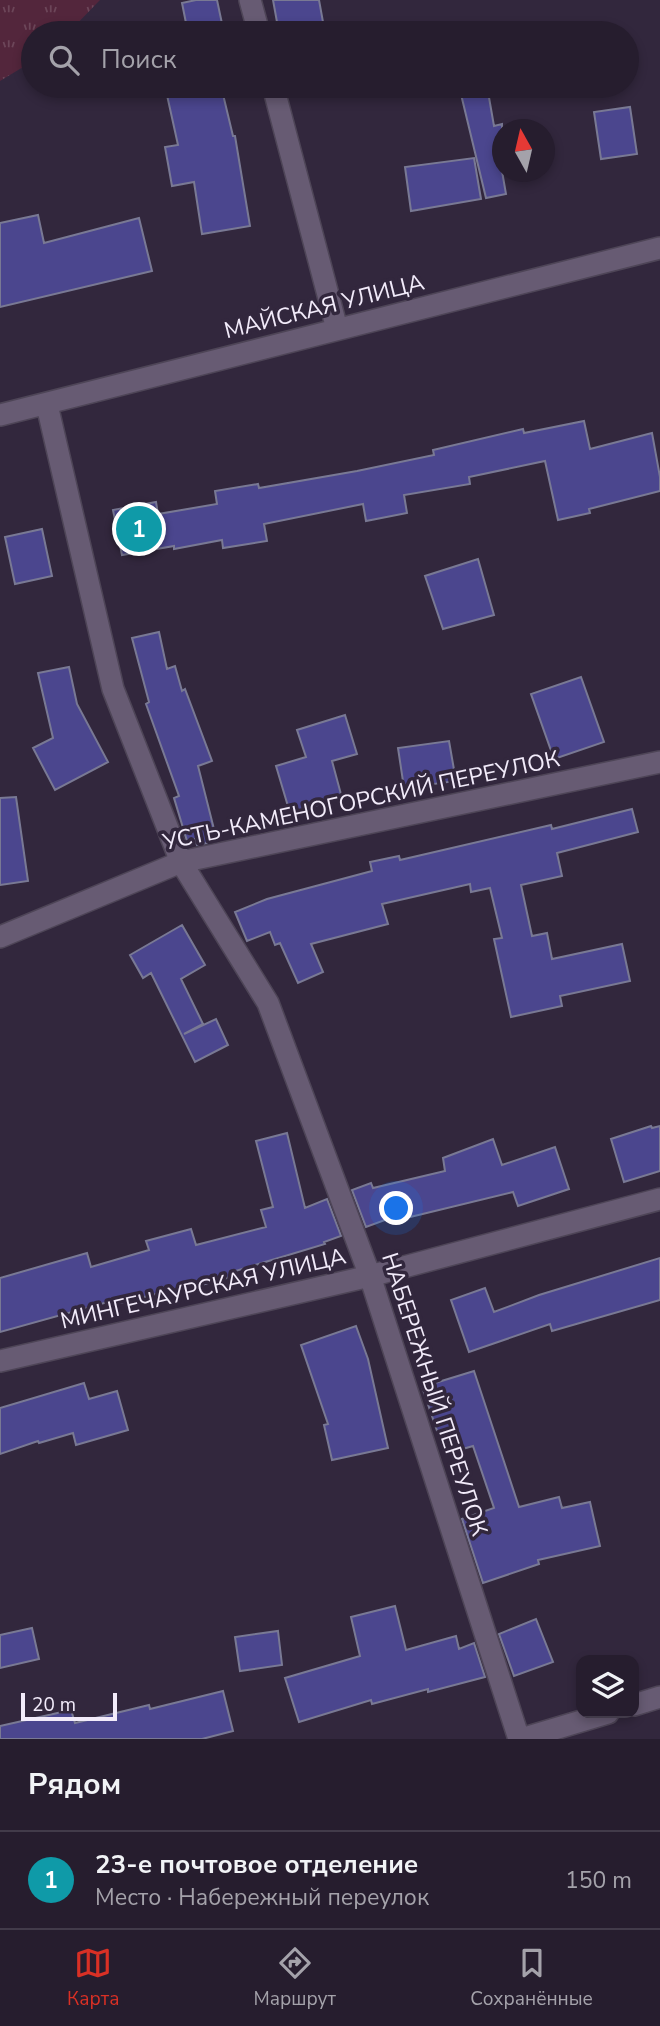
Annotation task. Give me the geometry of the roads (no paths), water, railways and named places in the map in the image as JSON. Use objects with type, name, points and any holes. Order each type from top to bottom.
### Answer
[{"type":"street","points":[[250,0],[256,21]]},
{"type":"street","points":[[276,98],[337,330]]},
{"type":"street","name":"МАЙСКАЯ УЛИЦА","points":[[0,415],[660,248]]},
{"type":"street","name":"НАБЕРЕЖНЫЙ ПЕРЕУЛОК","points":[[47,405],[113,689],[181,862],[268,1003],[370,1276],[520,1739]]},
{"type":"street","name":"УСТЬ-КАМЕНОГОРСКИЙ ПЕРЕУЛОК","points":[[0,937],[181,862],[660,762]]},
{"type":"street","name":"МИНГЕЧАУРСКАЯ УЛИЦА","points":[[0,1361],[370,1276],[660,1199]]},
{"type":"street","points":[[639,1703],[660,1697]]},
{"type":"street","points":[[520,1739],[591,1718]]},
{"type":"place","name":"23-е почтовое отделение","points":[[139,529]]}]
